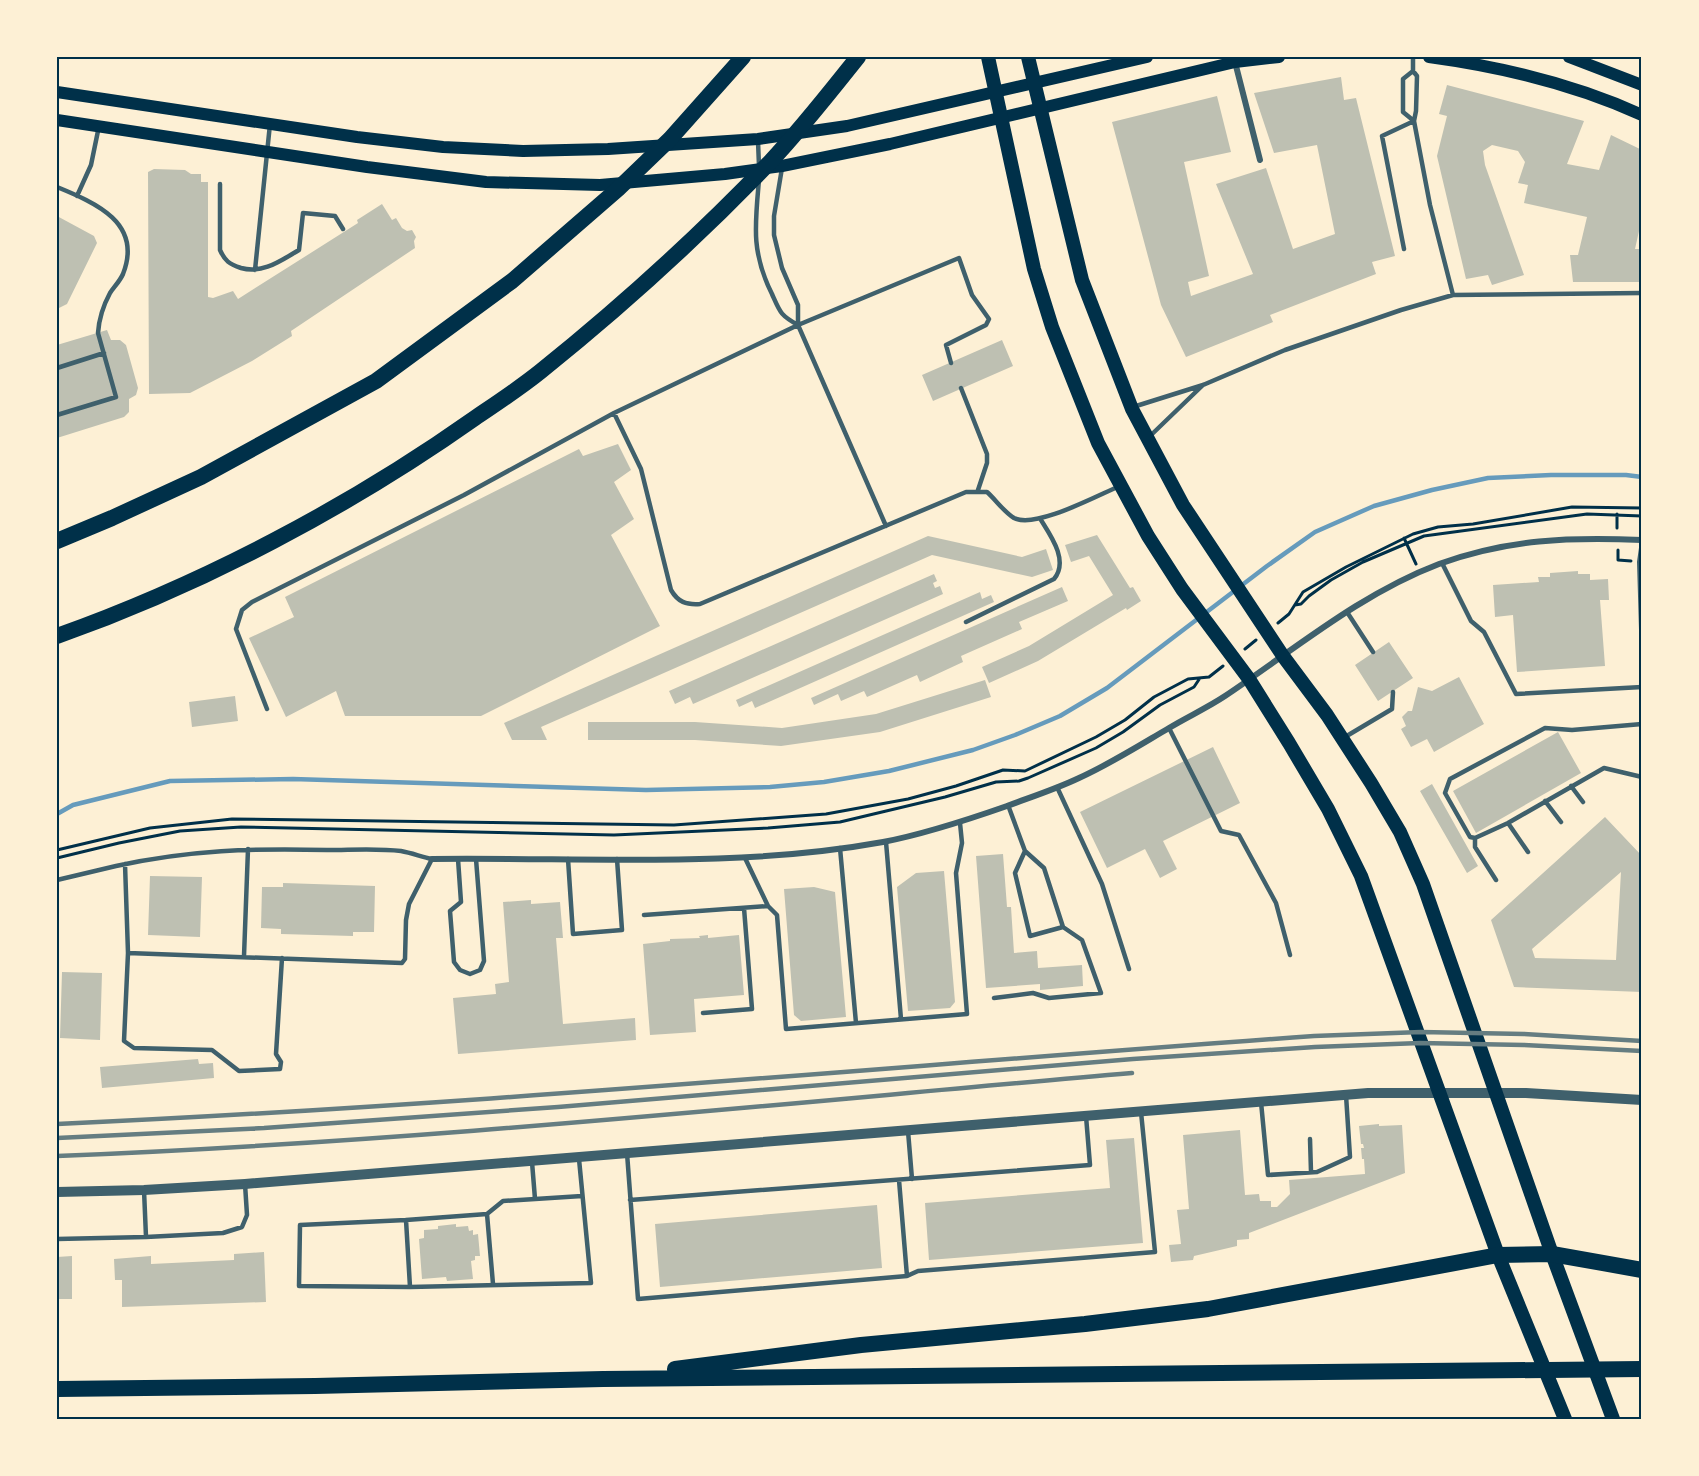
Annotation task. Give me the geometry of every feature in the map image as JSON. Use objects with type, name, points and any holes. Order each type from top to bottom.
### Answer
[{"type":"highway","points":[[57,541],[201,477],[376,381],[512,281],[627,181],[670,140],[743,57]]},
{"type":"highway","points":[[57,636],[90,625],[205,574],[316,519],[432,448],[539,373],[652,277],[772,160],[858,57]]},
{"type":"highway","points":[[603,1378],[861,1345],[1085,1324],[1208,1309],[1498,1255],[1552,1254],[1642,1270]]},
{"type":"highway","points":[[57,1389],[315,1386],[603,1378],[1642,1369]]},
{"type":"main road","points":[[988,57],[1034,269],[1046,308],[1086,413],[1120,486],[1148,536],[1182,589],[1249,679],[1328,809],[1360,876],[1498,1255],[1565,1419]]},
{"type":"main road","points":[[1028,57],[1082,280],[1131,407],[1183,505],[1283,656],[1342,738],[1400,832],[1423,884],[1512,1142],[1613,1419]]},
{"type":"main road","points":[[57,92],[434,146],[523,151],[608,149],[758,140],[846,126],[1147,57]]},
{"type":"main road","points":[[57,120],[267,153],[476,181],[525,185],[600,185],[681,179],[782,166],[890,144],[1235,63],[1279,57]]},
{"type":"main road","points":[[1429,57],[1530,75],[1617,103],[1642,115]]},
{"type":"main road","points":[[1569,57],[1642,85]]},
{"type":"street","points":[[1235,63],[1260,160]]},
{"type":"street","points":[[432,860],[746,858],[886,842],[960,822],[1081,777],[1141,746],[1221,698],[1372,596],[1442,563],[1535,540],[1580,538],[1642,540]]},
{"type":"street","points":[[1642,548],[1640,562],[1642,630]]},
{"type":"street","points":[[57,1192],[245,1184],[1346,1095],[1414,1092],[1526,1093],[1642,1100]]},
{"type":"lane","points":[[1413,57],[1413,71],[1417,76],[1416,111],[1413,121],[1430,205],[1453,295]]},
{"type":"lane","points":[[1413,71],[1403,80],[1403,112],[1413,121]]},
{"type":"lane","points":[[1404,249],[1382,136],[1413,121]]},
{"type":"lane","points":[[255,270],[270,124]]},
{"type":"lane","points":[[77,196],[92,165],[99,126]]},
{"type":"lane","points":[[783,136],[782,166],[774,216],[774,235],[782,268],[798,305],[798,325],[886,526]]},
{"type":"lane","points":[[758,140],[759,170],[755,245],[758,261],[783,316],[798,325]]},
{"type":"lane","points":[[219,184],[220,250],[224,260],[231,265],[255,270],[266,268],[299,250],[303,213],[334,216],[343,229]]},
{"type":"lane","points":[[57,187],[77,196],[118,222],[126,234],[128,248],[123,273],[105,304],[98,324],[98,333],[116,397],[57,415]]},
{"type":"lane","points":[[267,709],[236,629],[242,610],[252,602],[464,495],[614,413],[798,325],[959,258],[972,295],[987,315],[988,322],[946,345],[951,363]]},
{"type":"lane","points":[[1131,407],[1203,385],[1285,350],[1401,310],[1453,295],[1642,293]]},
{"type":"lane","points":[[57,368],[104,353]]},
{"type":"lane","points":[[1147,439],[1203,385]]},
{"type":"lane","points":[[961,388],[987,454],[987,463],[978,490]]},
{"type":"lane","points":[[614,413],[640,469],[671,590],[675,598],[682,602],[700,604],[966,492],[978,490],[987,492],[1015,518],[1026,521],[1041,520],[1120,486]]},
{"type":"lane","points":[[966,622],[1054,579],[1061,563],[1041,520]]},
{"type":"lane","points":[[1442,563],[1471,621],[1484,632],[1516,694],[1642,687]]},
{"type":"lane","points":[[1347,612],[1373,652]]},
{"type":"lane","points":[[1342,738],[1392,710],[1393,692]]},
{"type":"lane","points":[[1642,724],[1572,730],[1545,728],[1450,779],[1445,793],[1470,837],[1475,837],[1508,822],[1604,768],[1642,777]]},
{"type":"lane","points":[[1169,728],[1221,831],[1239,835],[1276,903],[1290,955]]},
{"type":"lane","points":[[1571,786],[1583,802]]},
{"type":"lane","points":[[1057,787],[1102,885],[1129,969]]},
{"type":"lane","points":[[1545,801],[1561,822]]},
{"type":"lane","points":[[994,998],[1033,993],[1049,998],[1101,993],[1082,939],[1063,927],[1044,868],[1025,851],[1008,805]]},
{"type":"lane","points":[[746,858],[768,906],[777,915],[786,1029],[967,1014],[956,873],[962,843],[960,822]]},
{"type":"lane","points":[[1508,822],[1528,852]]},
{"type":"lane","points":[[1475,837],[1475,847],[1496,880]]},
{"type":"lane","points":[[886,842],[901,1019]]},
{"type":"lane","points":[[840,848],[856,1023]]},
{"type":"lane","points":[[244,956],[248,849]]},
{"type":"lane","points":[[57,880],[174,854],[248,849],[401,851],[432,860],[409,904],[406,920],[405,959],[402,963],[128,953]]},
{"type":"lane","points":[[1025,851],[1015,873],[1030,936],[1063,927]]},
{"type":"lane","points":[[458,859],[461,902],[450,911],[454,962],[459,970],[470,974],[480,970],[484,961],[476,859]]},
{"type":"lane","points":[[568,860],[573,934],[622,930],[617,860]]},
{"type":"lane","points":[[125,864],[128,953],[124,1041],[134,1048],[213,1050],[239,1071],[280,1069],[281,1062],[276,1054],[282,958]]},
{"type":"lane","points":[[644,915],[768,906]]},
{"type":"lane","points":[[703,1013],[752,1009],[744,908]]},
{"type":"lane","points":[[1261,1101],[1268,1175],[1317,1172],[1350,1157],[1346,1095]]},
{"type":"lane","points":[[627,1153],[638,1299],[907,1276],[918,1271],[1155,1252],[1141,1112]]},
{"type":"lane","points":[[630,1200],[1090,1165],[1086,1116]]},
{"type":"lane","points":[[908,1131],[912,1179]]},
{"type":"lane","points":[[1310,1139],[1311,1172]]},
{"type":"lane","points":[[579,1156],[591,1283],[513,1286],[493,1284],[410,1287],[299,1286],[300,1225],[487,1214],[503,1201],[582,1196]]},
{"type":"lane","points":[[532,1160],[535,1198]]},
{"type":"lane","points":[[899,1180],[907,1276]]},
{"type":"lane","points":[[57,1239],[223,1233],[242,1227],[247,1215],[245,1184]]},
{"type":"lane","points":[[144,1190],[146,1237]]},
{"type":"lane","points":[[487,1214],[493,1284]]},
{"type":"lane","points":[[406,1220],[410,1287]]},
{"type":"path","points":[[57,850],[150,828],[232,819],[674,825],[826,814],[908,799],[1003,770],[1025,771],[1096,737],[1125,720],[1154,697],[1188,679],[1209,677],[1289,614],[1303,592],[1362,558],[1404,538],[1438,527],[1473,524],[1572,507],[1642,508]]},
{"type":"path","points":[[1294,605],[1301,604],[1331,580],[1363,562],[1433,535],[1479,530],[1550,517],[1587,514],[1642,516]]},
{"type":"path","points":[[1404,538],[1420,572]]},
{"type":"path","points":[[57,858],[180,831],[241,827],[614,835],[707,832],[840,822],[945,797],[996,782],[1019,781],[1028,778],[1096,748],[1160,705],[1194,687],[1200,678]]},
{"type":"building","points":[[1341,77],[1344,100],[1356,98],[1395,256],[1372,262],[1376,274],[1270,315],[1273,322],[1186,357],[1161,305],[1112,122],[1217,96],[1231,152],[1184,162],[1209,276],[1188,282],[1191,296],[1253,274],[1216,184],[1266,168],[1293,249],[1335,234],[1317,145],[1274,153],[1254,93]]},
{"type":"building","points":[[1447,85],[1584,121],[1567,164],[1599,170],[1611,135],[1642,150],[1642,231],[1639,231],[1635,249],[1642,249],[1642,282],[1573,282],[1570,255],[1578,255],[1587,217],[1524,203],[1528,185],[1518,183],[1525,162],[1518,151],[1492,145],[1483,151],[1485,165],[1524,275],[1492,285],[1488,275],[1466,279],[1437,156],[1447,116],[1439,114]]},
{"type":"building","points":[[154,169],[185,170],[191,174],[201,174],[201,182],[208,182],[208,297],[213,298],[233,291],[238,299],[358,223],[357,220],[382,204],[392,220],[396,218],[402,228],[407,231],[412,230],[416,237],[415,248],[291,331],[292,336],[252,361],[190,393],[149,394],[148,172]]},
{"type":"building","points":[[57,216],[94,236],[97,243],[67,304],[59,308],[57,308]]},
{"type":"building","points":[[107,330],[111,340],[120,340],[126,345],[138,388],[136,395],[129,399],[129,412],[124,417],[57,438],[57,345]]},
{"type":"building","points":[[1002,340],[1013,366],[933,401],[922,375]]},
{"type":"building","points":[[618,444],[631,470],[614,482],[634,519],[611,535],[660,626],[481,716],[345,716],[336,691],[286,717],[249,638],[294,617],[285,597],[579,449],[583,456]]},
{"type":"building","points":[[1097,535],[1130,588],[1133,587],[1141,601],[1038,661],[989,683],[982,667],[1029,646],[1113,595],[1089,556],[1071,562],[1065,545]]},
{"type":"building","points":[[928,536],[1022,557],[1046,549],[1053,570],[1032,577],[932,555],[541,727],[547,740],[512,740],[504,723]]},
{"type":"building","points":[[1578,571],[1578,574],[1590,574],[1590,580],[1608,579],[1609,600],[1600,600],[1605,666],[1517,672],[1513,615],[1495,617],[1493,585],[1539,582],[1538,577],[1550,577],[1550,573]]},
{"type":"building","points":[[934,574],[937,581],[933,583],[935,588],[940,586],[943,594],[693,704],[690,697],[675,704],[669,691]]},
{"type":"building","points":[[1062,587],[1068,601],[1019,622],[1022,629],[961,656],[963,662],[920,682],[917,675],[867,697],[864,691],[841,701],[838,694],[814,705],[811,698]]},
{"type":"building","points":[[980,592],[982,599],[991,595],[994,602],[755,708],[752,701],[739,707],[736,700]]},
{"type":"building","points":[[1389,642],[1413,678],[1378,701],[1355,665]]},
{"type":"building","points":[[1459,677],[1484,724],[1434,752],[1427,739],[1411,747],[1401,729],[1406,726],[1402,717],[1408,711],[1412,711],[1418,687],[1432,691]]},
{"type":"building","points":[[985,680],[991,697],[880,732],[781,746],[695,740],[588,740],[588,722],[695,722],[782,728],[876,714]]},
{"type":"building","points":[[235,696],[238,721],[192,727],[189,702]]},
{"type":"building","points":[[1558,732],[1581,773],[1476,833],[1453,791]]},
{"type":"building","points":[[1213,747],[1240,803],[1163,841],[1177,869],[1160,878],[1145,849],[1107,868],[1080,812]]},
{"type":"building","points":[[1432,784],[1478,866],[1467,873],[1420,791]]},
{"type":"building","points":[[1605,817],[1642,856],[1642,992],[1514,987],[1491,920]],"holes":[[[1621,872],[1616,960],[1535,958],[1532,949]]]},
{"type":"building","points":[[1003,854],[1007,907],[1011,907],[1014,953],[1037,951],[1038,968],[1082,965],[1083,986],[1040,990],[1040,984],[986,988],[976,856]]},
{"type":"building","points":[[944,871],[955,1002],[950,1008],[908,1011],[897,887],[916,873]]},
{"type":"building","points":[[150,876],[202,877],[200,937],[148,935]]},
{"type":"building","points":[[283,883],[375,886],[374,932],[353,932],[353,936],[281,934],[281,929],[261,928],[262,887],[283,887]]},
{"type":"building","points":[[814,887],[835,892],[846,1017],[801,1021],[794,1015],[784,889]]},
{"type":"building","points":[[531,900],[531,904],[560,902],[563,938],[556,938],[563,1024],[635,1018],[636,1040],[458,1054],[453,998],[496,994],[495,984],[509,982],[503,902]]},
{"type":"building","points":[[708,935],[708,938],[739,935],[744,995],[694,999],[696,1032],[650,1035],[643,944],[670,941],[670,939],[700,938],[699,936]]},
{"type":"building","points":[[62,972],[102,973],[100,1040],[60,1038]]},
{"type":"building","points":[[198,1059],[199,1064],[213,1063],[214,1078],[102,1088],[100,1067]]},
{"type":"building","points":[[1379,1124],[1379,1126],[1402,1125],[1405,1173],[1249,1233],[1249,1239],[1237,1240],[1237,1246],[1194,1256],[1193,1260],[1171,1262],[1169,1245],[1181,1244],[1177,1210],[1189,1209],[1183,1135],[1240,1130],[1245,1195],[1259,1194],[1260,1201],[1271,1201],[1271,1207],[1277,1207],[1290,1194],[1289,1180],[1365,1174],[1361,1148],[1364,1148],[1361,1144],[1359,1126]]},
{"type":"building","points":[[1134,1138],[1143,1243],[929,1260],[925,1203],[1110,1188],[1106,1140]]},
{"type":"building","points":[[877,1205],[882,1268],[660,1287],[655,1224]]},
{"type":"building","points":[[456,1224],[456,1227],[468,1226],[469,1231],[473,1230],[473,1235],[478,1234],[480,1256],[475,1256],[475,1260],[471,1261],[473,1279],[447,1281],[446,1277],[422,1279],[419,1239],[424,1238],[424,1230]]},
{"type":"building","points":[[264,1252],[266,1302],[122,1307],[122,1280],[115,1280],[114,1259],[151,1256],[151,1264],[234,1260],[234,1254]]},
{"type":"building","points":[[72,1256],[72,1299],[57,1299],[57,1257]]},
{"type":"waterway","points":[[57,814],[73,805],[170,781],[293,779],[646,790],[770,787],[824,782],[889,771],[973,750],[1060,716],[1107,688],[1315,532],[1374,506],[1488,478],[1551,475],[1642,477]]},
{"type":"railway","points":[[57,1124],[529,1096],[1314,1036],[1421,1032],[1524,1034],[1642,1041]]},
{"type":"railway","points":[[57,1138],[264,1128],[558,1107],[1133,1059],[1315,1047],[1420,1043],[1642,1051]]},
{"type":"railway","points":[[57,1156],[192,1150],[461,1132],[1132,1073]]}]
